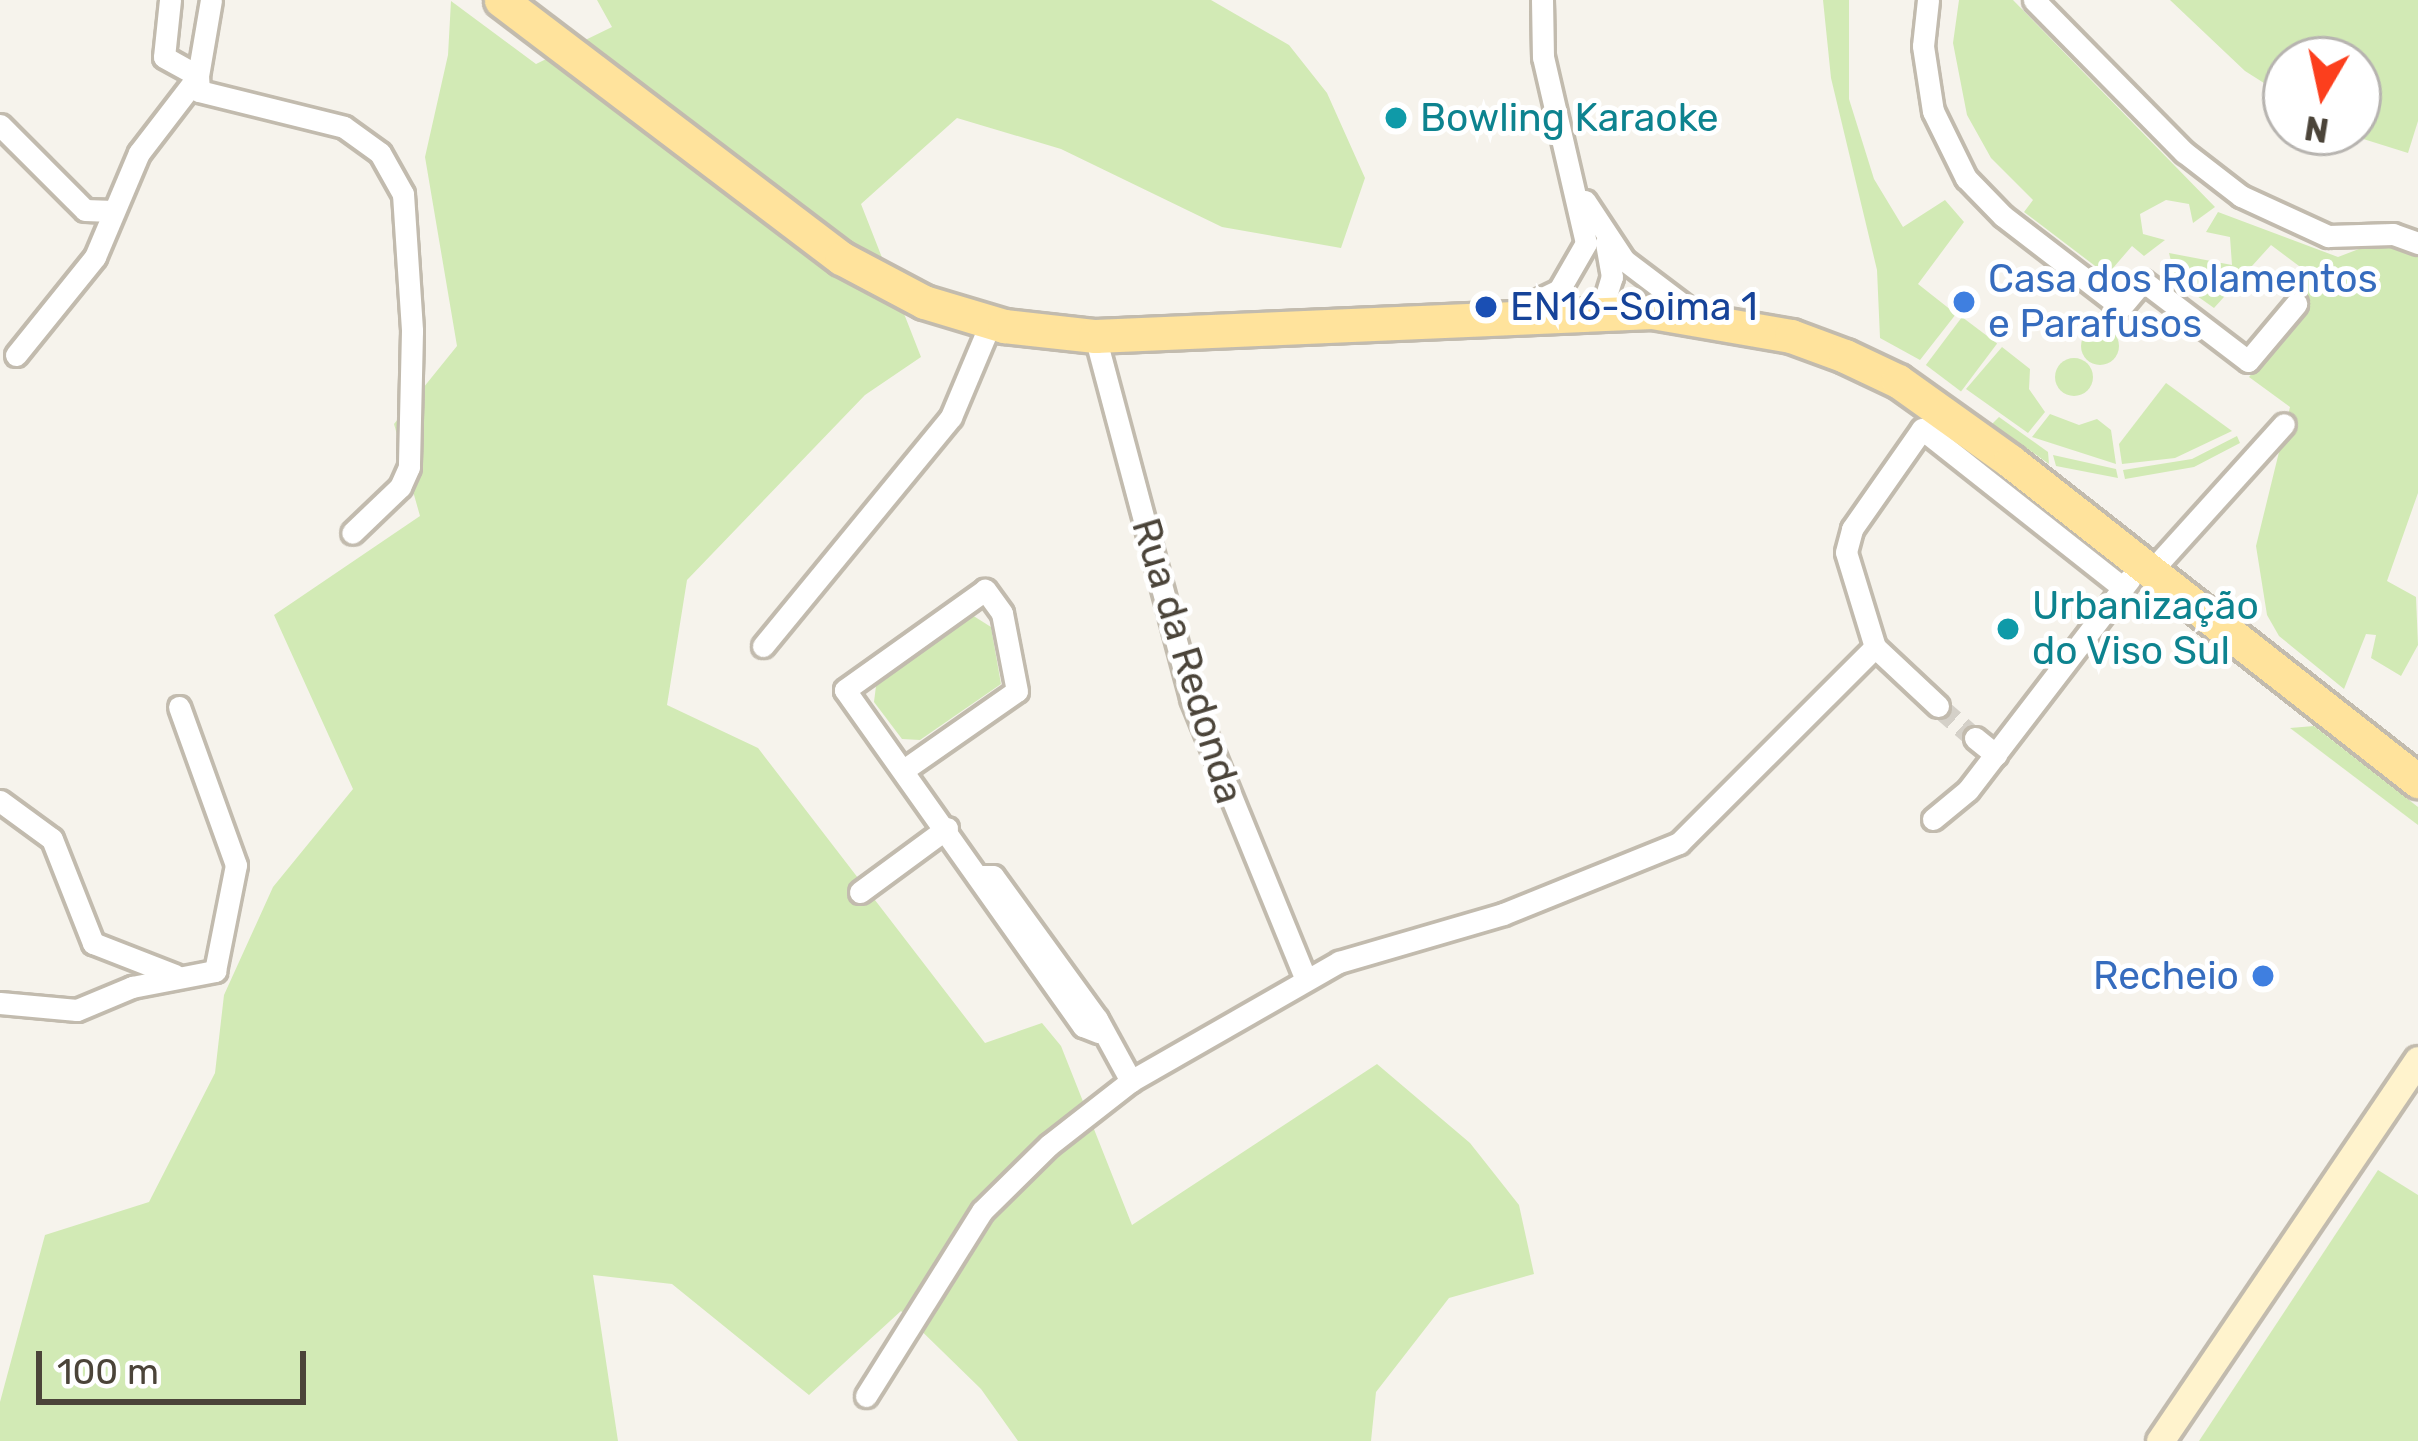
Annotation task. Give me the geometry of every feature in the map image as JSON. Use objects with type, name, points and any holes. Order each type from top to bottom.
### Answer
[{"type":"main road","points":[[501,0],[841,258],[925,302],[991,322],[1095,336],[1601,312],[1703,316],[1791,336],[1898,381],[2149,565],[2418,781]]},
{"type":"street","points":[[170,0],[164,57],[198,76]]},
{"type":"street","points":[[211,0],[198,76],[200,91],[212,98],[328,121],[364,138],[403,194],[412,331],[409,467],[400,487],[352,533]]},
{"type":"street","points":[[1542,0],[1543,57],[1570,174],[1595,241],[1601,312]]},
{"type":"street","points":[[1928,0],[1926,82],[1942,137],[1966,178],[2003,215],[2121,307],[2143,281],[2248,361],[2296,304]]},
{"type":"street","points":[[2034,0],[2184,152],[2241,196],[2328,236],[2379,233],[2418,243]]},
{"type":"street","points":[[16,355],[94,257],[139,153],[198,76]]},
{"type":"street","points":[[0,125],[85,210],[113,211]]},
{"type":"street","points":[[1595,241],[1646,283],[1703,316]]},
{"type":"street","points":[[1501,318],[1559,290],[1595,241]]},
{"type":"street","points":[[763,646],[951,417],[991,322]]},
{"type":"street","name":"Rua da Redonda","points":[[1095,336],[1191,698],[1305,977]]},
{"type":"street","points":[[1933,819],[1996,755],[2123,588],[2284,424]]},
{"type":"street","points":[[1938,706],[1875,647],[1846,551],[1852,529],[1922,429],[2123,588]]},
{"type":"street","points":[[905,769],[1017,692],[1002,614],[985,590],[845,690],[982,876],[1083,1027],[1099,1032],[1131,1082]]},
{"type":"street","points":[[866,1396],[982,1211],[1049,1145],[1131,1082],[1305,977],[1665,851],[1692,832],[1780,735],[1875,647]]},
{"type":"street","points":[[0,1003],[77,1010],[176,975],[214,971],[236,865],[179,707]]},
{"type":"street","points":[[1975,738],[1996,755]]},
{"type":"street","points":[[0,801],[52,838],[93,943],[176,975]]},
{"type":"street","points":[[860,892],[947,828]]},
{"type":"street","points":[[2160,1441],[2418,1060]]},
{"type":"green space","points":[[597,0],[1211,0],[1289,45],[1327,93],[1365,178],[1341,248],[1222,227],[1061,149],[957,118],[861,204],[921,357],[865,395],[687,580],[667,705],[758,748],[985,1043],[1042,1023],[1061,1046],[1132,1225],[1377,1064],[1470,1143],[1519,1205],[1534,1274],[1449,1298],[1376,1392],[1371,1441],[1018,1441],[981,1389],[901,1311],[809,1395],[672,1284],[593,1275],[618,1441],[0,1441],[0,1402],[45,1235],[149,1202],[215,1073],[224,995],[273,887],[353,789],[274,615],[420,516],[394,424],[457,346],[425,157],[448,55],[451,1],[536,64],[612,27]]},
{"type":"green space","points":[[1823,0],[1849,0],[1849,99],[1874,179],[1903,227],[1945,200],[1964,222],[1918,284],[1956,314],[1920,360],[1880,338],[1877,270],[1831,78]]},
{"type":"green space","points":[[1959,0],[2013,0],[2215,207],[2193,223],[2189,204],[2166,200],[2140,214],[2143,234],[2165,240],[2144,256],[2132,246],[2107,275],[2024,212],[2033,200],[1991,158],[1967,115],[1953,43]]},
{"type":"green space","points":[[2170,0],[2418,0],[2418,121],[2408,153],[2382,145],[2382,36],[2262,36],[2262,82]]},
{"type":"green space","points":[[2218,212],[2338,257],[2372,244],[2418,251],[2418,493],[2387,581],[2416,597],[2418,645],[2401,676],[2371,658],[2376,635],[2366,634],[2344,689],[2279,636],[2267,615],[2256,546],[2290,407],[2249,377],[2309,303],[2294,289],[2307,272],[2271,245],[2214,308],[2176,281],[2169,253],[2232,265],[2230,237],[2206,232]]},
{"type":"green space","points":[[1962,317],[1997,343],[1961,391],[1926,365]]},
{"type":"green space","points":[[2100,327],[2113,333],[2119,346],[2113,359],[2100,365],[2087,359],[2081,346],[2087,333]]},
{"type":"green space","points":[[2002,347],[2030,369],[2029,389],[2045,412],[2028,433],[1966,389]]},
{"type":"green space","points":[[2074,358],[2087,364],[2093,377],[2087,390],[2074,396],[2061,390],[2055,377],[2061,364]]},
{"type":"green space","points":[[2166,383],[2232,431],[2175,458],[2122,464],[2119,444]]},
{"type":"green space","points":[[2050,414],[2079,425],[2097,419],[2111,430],[2116,464],[2032,437]]},
{"type":"green space","points":[[1999,417],[2048,452],[2049,464],[1992,424]]},
{"type":"green space","points":[[2237,436],[2240,443],[2194,467],[2125,479],[2123,470],[2192,459]]},
{"type":"green space","points":[[2053,455],[2116,469],[2118,478],[2056,466]]},
{"type":"green space","points":[[972,615],[991,627],[1001,684],[920,740],[902,739],[874,702],[876,686]]},
{"type":"green space","points":[[2314,726],[2418,807],[2418,825],[2290,728]]},
{"type":"green space","points":[[2378,1170],[2418,1195],[2418,1441],[2199,1441]]},
{"type":"tunnel","points":[[1938,706],[1975,738]]},
{"type":"place","name":"Bowling Karaoke","points":[[1396,118]]},
{"type":"place","name":"Casa dos Rolamentos e Parafusos","points":[[1964,302]]},
{"type":"place","name":"EN16-Soima 1","points":[[1486,307]]},
{"type":"place","name":"Urbanização do Viso Sul","points":[[2008,629]]},
{"type":"place","name":"Recheio","points":[[2263,976]]}]
